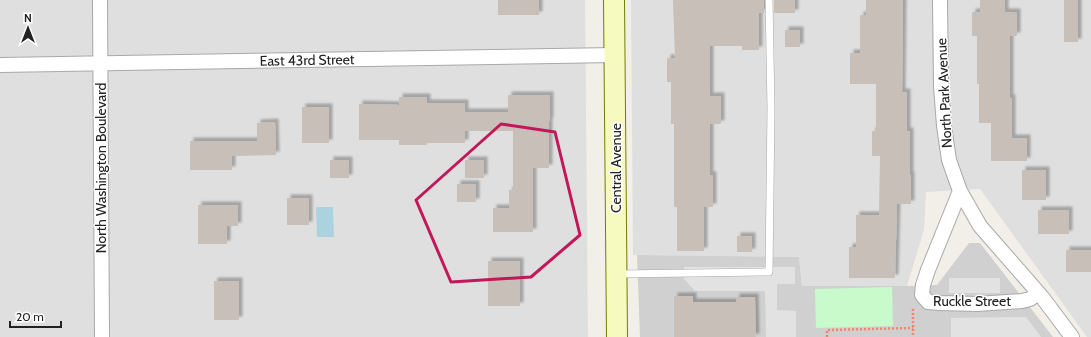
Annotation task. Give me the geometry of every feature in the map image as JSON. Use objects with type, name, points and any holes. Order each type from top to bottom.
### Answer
[{"type":"main road","name":"Central Avenue","points":[[614,0],[617,337]]},
{"type":"street","name":"North Washington Boulevard","points":[[100,0],[102,337]]},
{"type":"street","name":"North Park Avenue","points":[[940,0],[941,86],[944,126],[949,160],[960,191],[980,226],[1038,293],[1072,337]]},
{"type":"street","name":"East 43rd Street","points":[[0,65],[615,55]]},
{"type":"street","name":"Ruckle Street","points":[[960,191],[928,270],[923,285],[922,295],[928,302],[977,304],[1022,301],[1030,299],[1038,293]]},
{"type":"lane","points":[[616,274],[769,272],[769,0]]},
{"type":"path","points":[[913,308],[913,337]]},
{"type":"path","points":[[827,337],[826,330],[913,328]]},
{"type":"highlighted area","points":[[501,124],[555,132],[580,235],[531,277],[451,282],[416,200]]},
{"type":"shaded area","points":[[0,0],[585,0],[588,337],[0,337]]},
{"type":"shaded area","points":[[631,0],[1091,0],[1091,337],[1087,337],[980,189],[926,192],[924,230],[907,286],[802,286],[799,257],[633,255]]},
{"type":"shaded area","points":[[969,243],[980,243],[1053,337],[640,337],[637,255],[799,257],[802,286],[937,285]]},
{"type":"shaded area","points":[[684,267],[795,267],[795,284],[777,284],[777,310],[796,311],[796,337],[766,337],[765,291],[695,291],[684,279]]},
{"type":"shaded area","points":[[949,278],[1000,278],[1000,293],[949,293]]},
{"type":"shaded area","points":[[1026,317],[1041,337],[951,337],[951,318]]},
{"type":"green space","points":[[892,287],[893,326],[816,328],[815,289]]},
{"type":"water","points":[[316,207],[333,207],[334,237],[317,237]]},
{"type":"building","points":[[498,0],[539,0],[539,15],[498,15]]},
{"type":"building","points":[[673,0],[764,0],[764,13],[759,13],[759,50],[742,50],[742,46],[710,46],[710,96],[721,96],[721,124],[710,124],[710,175],[713,175],[713,207],[704,207],[704,251],[677,251],[677,207],[674,207],[674,124],[671,124],[671,82],[667,82],[667,58],[675,58]]},
{"type":"building","points":[[774,0],[795,0],[795,13],[774,13]]},
{"type":"building","points":[[866,0],[903,0],[902,92],[907,92],[907,131],[910,131],[911,204],[897,204],[895,278],[849,278],[849,247],[856,247],[856,215],[879,215],[880,156],[872,156],[872,131],[876,131],[876,84],[850,84],[850,53],[860,53],[860,15],[866,15]]},
{"type":"building","points":[[980,0],[1005,0],[1005,12],[1017,12],[1017,36],[1010,36],[1010,98],[1012,98],[1012,138],[1027,138],[1027,161],[991,161],[991,123],[979,123],[977,36],[972,36],[972,12],[980,12]]},
{"type":"building","points":[[1064,0],[1078,0],[1078,42],[1064,42]]},
{"type":"building","points":[[785,30],[800,30],[800,47],[785,47]]},
{"type":"building","points":[[508,95],[550,95],[549,168],[533,168],[533,232],[493,232],[493,208],[509,208],[509,190],[513,190],[513,131],[465,131],[465,143],[399,145],[399,140],[359,140],[359,104],[399,105],[399,97],[427,97],[427,103],[465,103],[465,112],[508,112]]},
{"type":"building","points":[[302,107],[329,107],[329,143],[302,143]]},
{"type":"building","points":[[275,122],[276,155],[232,156],[232,170],[190,170],[190,141],[257,141],[257,123]]},
{"type":"building","points":[[330,160],[349,160],[349,178],[330,178]]},
{"type":"building","points":[[465,160],[484,160],[484,178],[465,178]]},
{"type":"building","points":[[1022,170],[1046,170],[1046,200],[1022,200]]},
{"type":"building","points":[[457,184],[476,184],[476,202],[457,202]]},
{"type":"building","points":[[287,198],[309,198],[309,225],[287,225]]},
{"type":"building","points":[[198,205],[238,205],[238,226],[227,226],[227,244],[198,244]]},
{"type":"building","points":[[1038,210],[1069,210],[1069,234],[1038,234]]},
{"type":"building","points":[[737,236],[752,236],[752,252],[737,252]]},
{"type":"building","points":[[1066,250],[1091,250],[1091,272],[1066,272]]},
{"type":"building","points":[[488,261],[520,261],[520,306],[488,306]]},
{"type":"building","points":[[214,281],[239,281],[239,320],[214,320]]},
{"type":"building","points":[[674,296],[693,296],[693,302],[736,302],[736,297],[755,297],[756,337],[674,337]]}]
